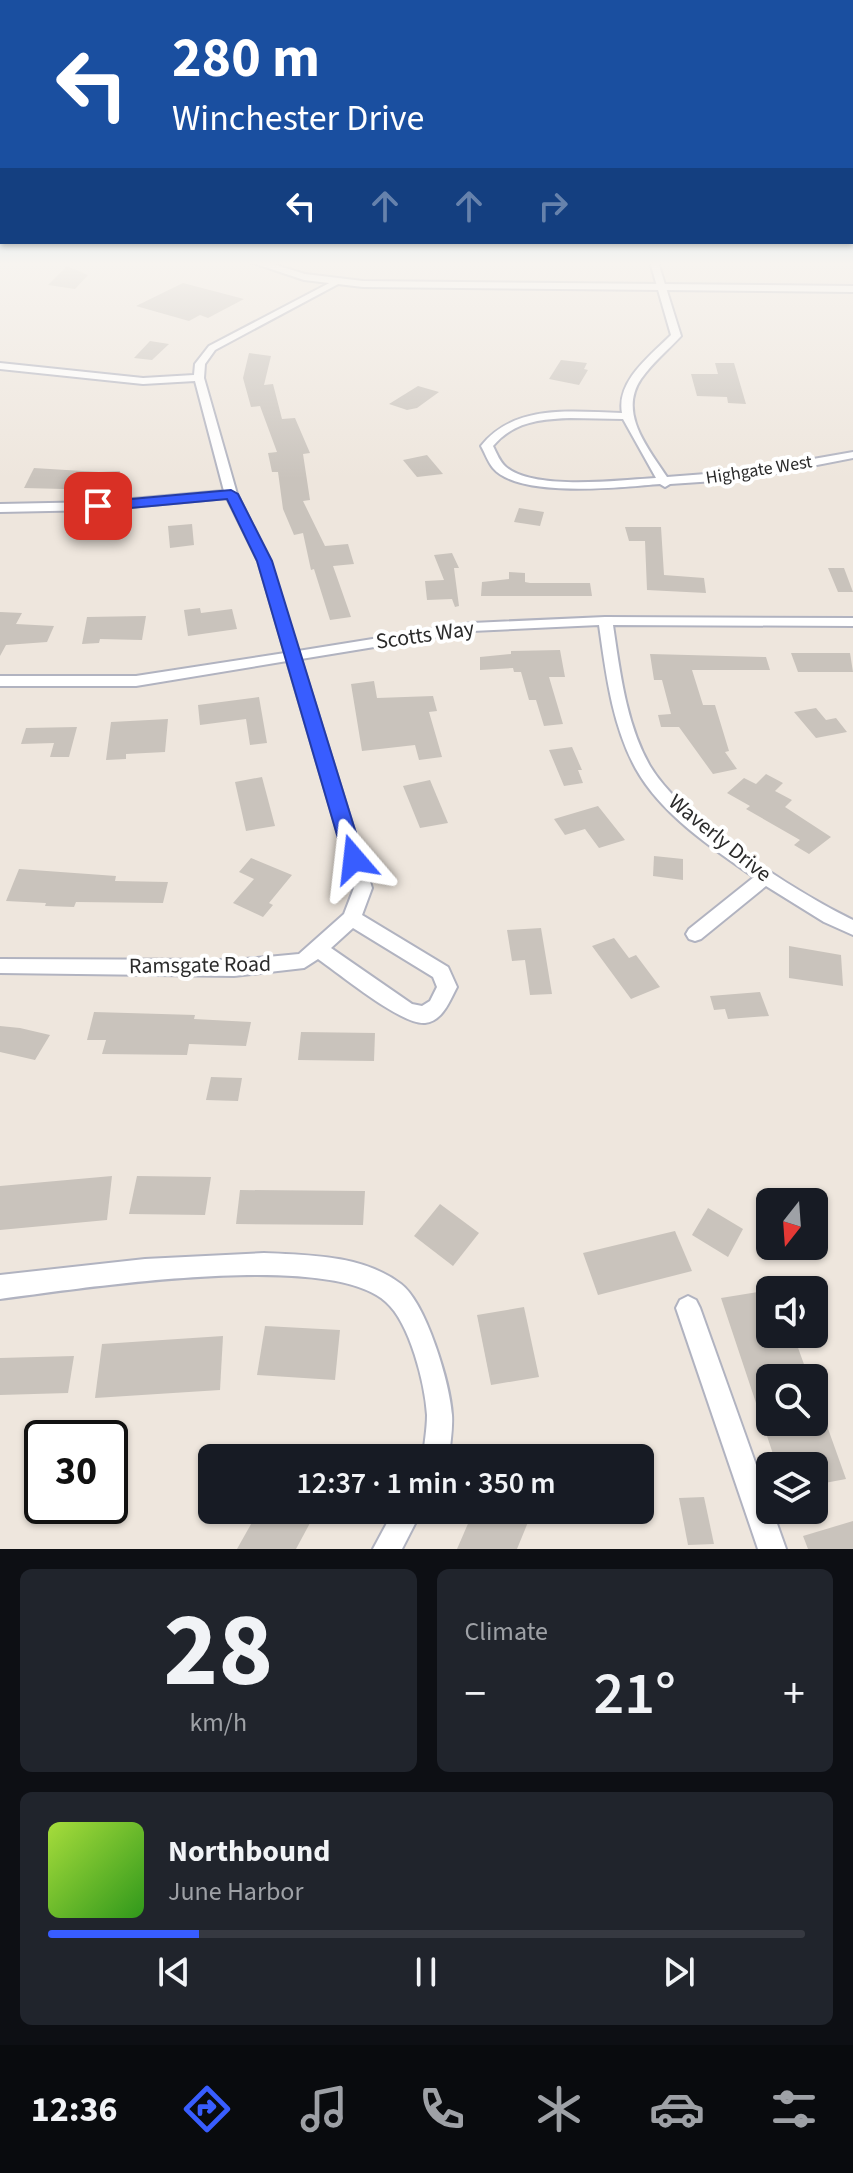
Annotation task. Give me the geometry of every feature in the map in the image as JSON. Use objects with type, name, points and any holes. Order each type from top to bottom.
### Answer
[{"type":"street","points":[[238,334],[212,348],[200,364],[199,378],[231,494],[264,561],[292,655]]},
{"type":"street","points":[[665,483],[627,416],[630,383],[675,334]]},
{"type":"street","points":[[0,366],[143,381],[199,378]]},
{"type":"street","name":"Highgate West","points":[[627,416],[524,420],[498,430],[487,446],[498,467],[511,476],[534,482],[585,486],[665,483],[745,475],[853,455]]},
{"type":"street","points":[[0,508],[98,506],[231,494]]},
{"type":"street","name":"Scotts Way","points":[[0,681],[136,681],[472,627],[605,621],[853,622]]},
{"type":"street","name":"Waverly Drive","points":[[605,621],[620,712],[645,771],[679,810],[766,877],[831,919],[853,928]]},
{"type":"street","name":"Ramsgate Road","points":[[0,966],[234,968],[304,961],[352,918],[363,888],[292,655]]},
{"type":"street","points":[[695,934],[766,877]]},
{"type":"street","points":[[318,949],[406,1010],[424,1015],[437,1007],[447,987],[441,972],[352,918]]},
{"type":"street","points":[[0,1287],[274,1263],[334,1267],[365,1276],[394,1293],[421,1339],[439,1411],[437,1444]]},
{"type":"street","points":[[688,1308],[772,1549]]},
{"type":"street","points":[[387,1549],[401,1524]]},
{"type":"building","points":[[150,341],[169,344],[152,360],[134,358]]},
{"type":"building","points":[[249,353],[271,356],[264,385],[273,384],[282,419],[295,418],[310,453],[303,454],[310,500],[303,501],[325,546],[348,544],[354,564],[333,566],[351,617],[330,620],[314,569],[311,570],[303,533],[294,535],[283,509],[278,472],[272,472],[268,453],[277,452],[260,406],[251,407],[243,378]]},
{"type":"building","points":[[561,360],[587,363],[584,369],[588,370],[579,385],[549,379]]},
{"type":"building","points":[[715,363],[734,363],[746,404],[728,403],[727,397],[697,396],[691,374],[718,374]]},
{"type":"building","points":[[418,386],[439,392],[417,408],[407,410],[389,404]]},
{"type":"building","points":[[427,455],[443,474],[417,477],[403,460]]},
{"type":"building","points":[[34,468],[120,471],[117,485],[66,483],[64,489],[24,488]]},
{"type":"building","points":[[519,508],[544,512],[540,526],[514,522]]},
{"type":"building","points":[[192,524],[194,545],[170,548],[168,526]]},
{"type":"building","points":[[625,527],[661,527],[664,575],[704,578],[706,593],[647,590],[645,541],[629,541]]},
{"type":"building","points":[[452,553],[459,568],[454,568],[459,606],[455,607],[452,599],[427,600],[425,581],[444,580],[434,555]]},
{"type":"building","points":[[828,568],[844,568],[853,592],[838,592]]},
{"type":"building","points":[[509,572],[525,573],[525,582],[530,583],[590,583],[592,596],[481,596],[482,582],[509,579]]},
{"type":"building","points":[[200,608],[201,613],[232,609],[237,629],[188,636],[184,610]]},
{"type":"building","points":[[0,612],[22,613],[16,624],[54,626],[47,642],[6,645],[0,656]]},
{"type":"building","points":[[146,616],[142,640],[100,639],[99,643],[82,644],[87,617]]},
{"type":"building","points":[[560,650],[565,677],[549,677],[563,724],[544,726],[536,700],[529,700],[521,672],[514,672],[513,668],[480,670],[480,657],[511,654],[511,651]]},
{"type":"building","points":[[791,653],[850,653],[853,672],[798,672]]},
{"type":"building","points":[[650,654],[766,657],[770,670],[692,670],[703,705],[715,705],[729,751],[725,752],[737,769],[713,774],[679,727],[661,727],[658,715],[671,714],[662,680],[654,680]]},
{"type":"building","points":[[374,681],[377,698],[433,696],[437,711],[429,712],[442,757],[419,760],[415,745],[362,751],[351,684]]},
{"type":"building","points":[[259,697],[267,743],[250,745],[246,719],[200,725],[198,705]]},
{"type":"building","points":[[816,708],[826,720],[836,718],[847,732],[816,738],[794,712]]},
{"type":"building","points":[[168,719],[165,752],[126,754],[126,759],[106,760],[111,722]]},
{"type":"building","points":[[77,727],[69,757],[50,757],[54,743],[21,744],[26,728]]},
{"type":"building","points":[[572,747],[582,770],[578,770],[583,783],[564,786],[549,750]]},
{"type":"building","points":[[766,774],[783,783],[775,791],[792,800],[785,807],[831,837],[809,854],[794,845],[800,840],[746,809],[750,806],[727,793],[744,778],[756,784]]},
{"type":"building","points":[[262,777],[275,826],[246,831],[235,782]]},
{"type":"building","points":[[430,780],[448,823],[420,828],[403,786]]},
{"type":"building","points":[[598,806],[625,840],[599,848],[585,829],[565,835],[554,819]]},
{"type":"building","points":[[654,856],[683,859],[683,880],[653,876]]},
{"type":"building","points":[[251,858],[292,875],[269,903],[273,905],[263,917],[233,903],[254,879],[239,872]]},
{"type":"building","points":[[19,869],[116,876],[115,881],[168,882],[163,903],[76,902],[74,907],[45,906],[46,903],[6,901]]},
{"type":"building","points":[[541,928],[552,994],[530,995],[525,960],[512,961],[507,930]]},
{"type":"building","points":[[614,938],[629,958],[636,955],[660,987],[631,999],[592,946]]},
{"type":"building","points":[[789,946],[841,955],[843,986],[789,978]]},
{"type":"building","points":[[760,992],[769,1016],[728,1019],[725,1009],[714,1010],[710,996]]},
{"type":"building","points":[[94,1012],[195,1015],[194,1019],[251,1022],[246,1046],[189,1044],[187,1055],[102,1054],[106,1040],[87,1040]]},
{"type":"building","points":[[0,1026],[50,1035],[35,1060],[0,1052]]},
{"type":"building","points":[[301,1032],[375,1033],[374,1061],[298,1060]]},
{"type":"building","points":[[211,1077],[242,1078],[238,1101],[206,1100]]},
{"type":"building","points":[[112,1176],[107,1220],[0,1230],[0,1186]]},
{"type":"building","points":[[137,1176],[211,1177],[205,1215],[129,1214]]},
{"type":"building","points":[[240,1190],[365,1191],[363,1225],[236,1224]]},
{"type":"building","points":[[440,1204],[479,1233],[453,1266],[414,1236]]},
{"type":"building","points":[[708,1208],[743,1229],[728,1257],[692,1235]]},
{"type":"building","points":[[675,1231],[692,1271],[598,1295],[583,1253]]},
{"type":"building","points":[[756,1292],[756,1348],[798,1348],[804,1364],[756,1364],[756,1403],[721,1298]]},
{"type":"building","points":[[524,1307],[539,1377],[491,1385],[477,1315]]},
{"type":"building","points":[[265,1326],[340,1330],[335,1380],[257,1375]]},
{"type":"building","points":[[223,1336],[220,1390],[95,1398],[102,1344]]},
{"type":"building","points":[[74,1356],[68,1393],[0,1395],[0,1358]]},
{"type":"building","points":[[828,1429],[846,1479],[828,1482],[828,1452],[772,1452],[767,1436],[828,1436]]},
{"type":"building","points":[[704,1497],[714,1544],[688,1545],[679,1498]]},
{"type":"building","points":[[853,1521],[853,1549],[808,1549],[803,1536]]},
{"type":"building","points":[[251,1524],[309,1524],[296,1549],[237,1549]]},
{"type":"building","points":[[468,1524],[527,1524],[517,1549],[457,1549]]},
{"type":"route","points":[[98,506],[231,494],[264,561],[354,859]]}]
